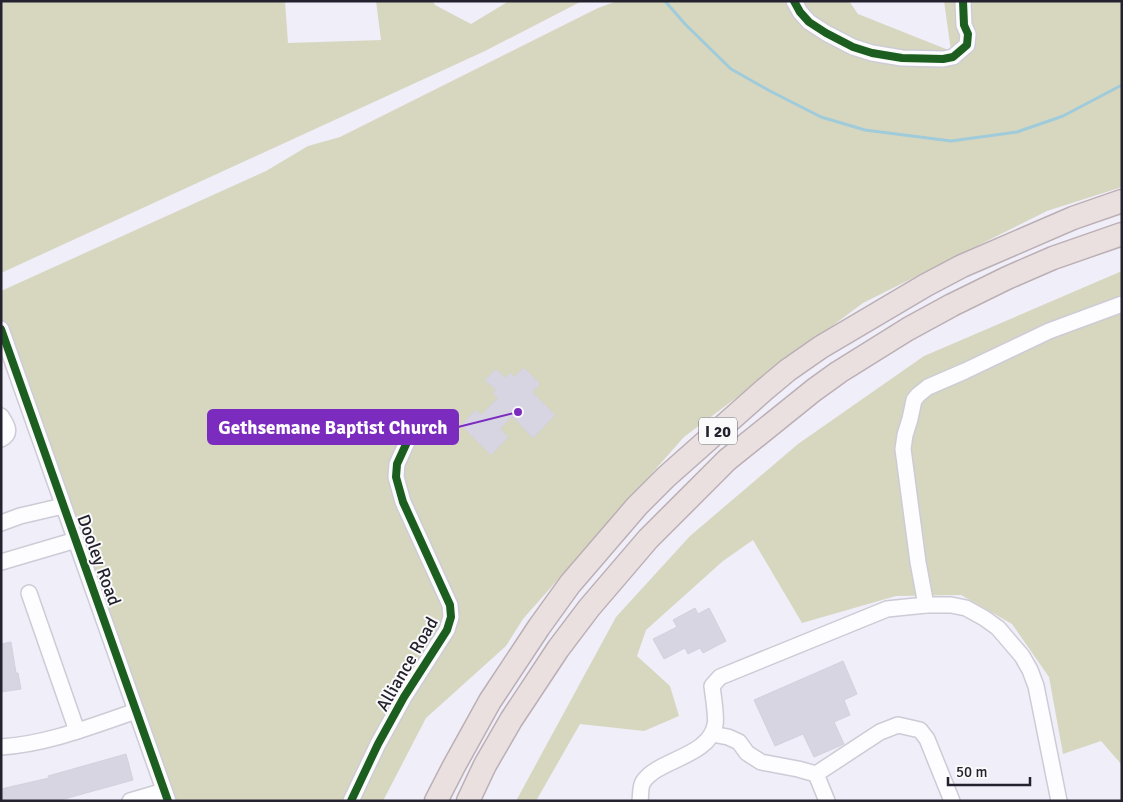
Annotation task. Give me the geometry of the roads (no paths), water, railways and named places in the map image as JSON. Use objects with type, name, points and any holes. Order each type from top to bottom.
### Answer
[{"type":"highway","name":"I 20","points":[[436,801],[490,701],[570,584],[637,506],[764,390],[788,370],[821,348],[954,270],[1073,218],[1122,201]]},
{"type":"highway","name":"I 20","points":[[468,801],[485,766],[512,720],[558,649],[589,608],[648,539],[728,460],[814,390],[839,372],[908,330],[952,305],[1007,278],[1053,258],[1122,234]]},
{"type":"street","points":[[794,1],[800,12],[809,22],[853,47],[872,53],[902,58],[933,60],[953,57],[967,45],[968,34],[964,25],[963,1]]},
{"type":"street","points":[[926,605],[918,562],[903,449],[914,400],[928,388],[1048,331],[1122,304]]},
{"type":"street","name":"Dooley Road","points":[[1,329],[4,346],[34,421],[166,796]]},
{"type":"street","points":[[4,428],[34,421]]},
{"type":"street","name":"Alliance Road","points":[[351,801],[378,744],[404,697],[447,630],[451,617],[450,604],[403,502],[396,477],[397,464],[414,430]]},
{"type":"street","points":[[1,523],[20,516],[63,506]]},
{"type":"street","points":[[1,562],[76,540]]},
{"type":"street","points":[[29,593],[77,731]]},
{"type":"street","points":[[640,801],[642,784],[650,774],[696,750],[710,738],[716,725],[712,686],[720,677],[887,609],[926,605],[951,605],[966,608],[998,628],[1022,656],[1030,670],[1036,686],[1059,801]]},
{"type":"street","points":[[1,747],[62,736],[136,711]]},
{"type":"street","points":[[712,734],[728,737],[739,742],[747,753],[761,762],[816,774],[880,732],[898,725],[920,730],[927,739],[952,801]]},
{"type":"street","points":[[816,774],[827,801]]},
{"type":"street","points":[[133,800],[166,796]]},
{"type":"waterway","points":[[665,1],[685,24],[731,69],[821,117],[865,130],[951,141],[1017,132],[1063,116],[1122,85]]},
{"type":"place","name":"Gethsemane Baptist Church","points":[[518,412]]}]
